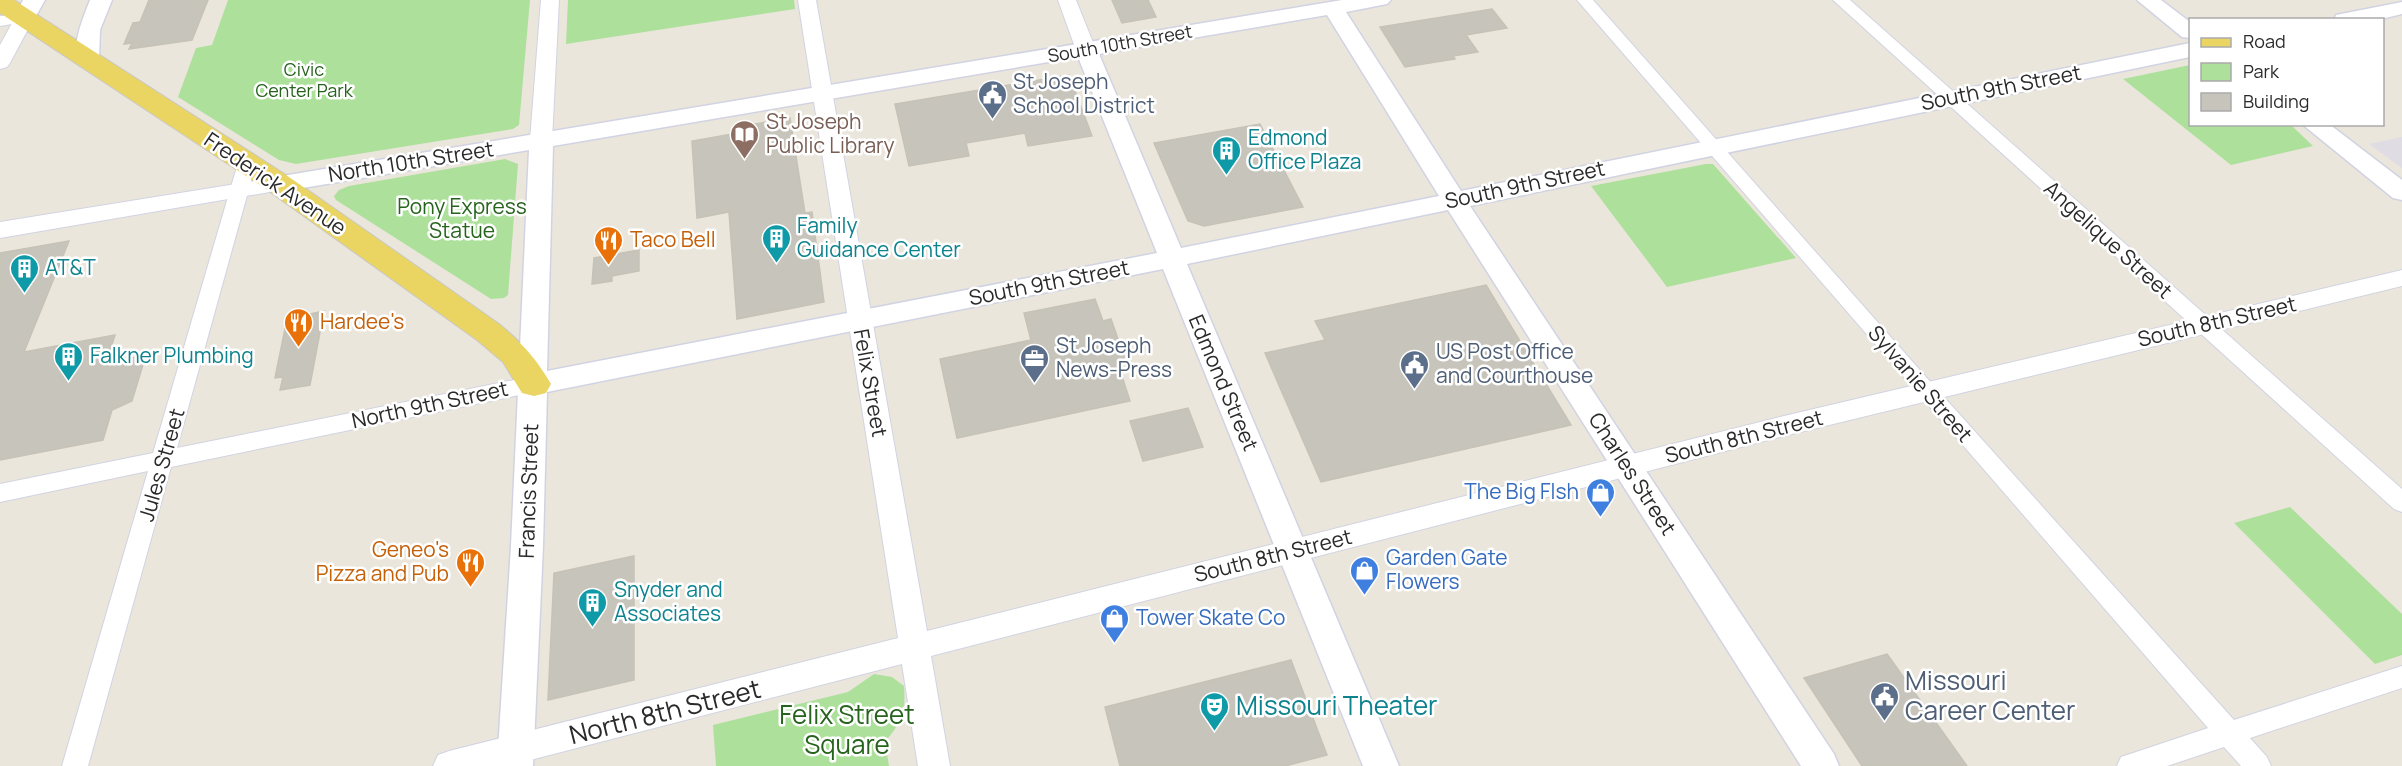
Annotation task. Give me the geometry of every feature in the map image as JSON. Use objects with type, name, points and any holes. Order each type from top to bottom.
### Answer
[{"type":"main road","points":[[88,61],[89,30],[101,0]]},
{"type":"main road","name":"South 10th Street","points":[[823,93],[1086,50],[1331,4],[1380,0]]},
{"type":"main road","points":[[2148,0],[2189,31]]},
{"type":"main road","name":"Frederick Avenue","points":[[0,2],[279,184],[488,332],[514,354],[534,384]]},
{"type":"main road","name":"Charles Street","points":[[1331,4],[1454,200],[1821,766]]},
{"type":"main road","points":[[2354,18],[2402,8]]},
{"type":"main road","name":"Edmond Street","points":[[1086,50],[1381,766]]},
{"type":"main road","name":"South 9th Street","points":[[860,321],[2189,50]]},
{"type":"main road","name":"North 10th Street","points":[[279,184],[823,93]]},
{"type":"main road","points":[[2316,126],[2402,192]]},
{"type":"main road","name":"Francis Street","points":[[516,758],[534,384],[542,140]]},
{"type":"main road","name":"North 9th Street","points":[[534,384],[860,321]]},
{"type":"street","name":"Francis Street","points":[[542,140],[550,0]]},
{"type":"street","name":"Felix Street","points":[[807,0],[934,766]]},
{"type":"street","name":"Edmond Street","points":[[1067,0],[1086,50]]},
{"type":"street","name":"Sylvanie Street","points":[[1585,0],[1927,392],[2258,766]]},
{"type":"street","name":"Angelique Street","points":[[1841,0],[2402,503]]},
{"type":"street","points":[[0,63],[19,13]]},
{"type":"street","name":"Jules Street","points":[[75,766],[247,163]]},
{"type":"street","name":"North 10th Street","points":[[0,230],[279,184]]},
{"type":"street","name":"South 8th Street","points":[[915,648],[1627,466],[2402,278]]},
{"type":"street","name":"North 9th Street","points":[[0,493],[534,384]]},
{"type":"street","name":"North 8th Street","points":[[449,766],[516,758],[915,648]]},
{"type":"street","points":[[2130,766],[2402,677]]},
{"type":"shaded area","points":[[2402,137],[2402,168],[2369,144]]},
{"type":"green space","name":"Civic Center Park","points":[[228,0],[530,0],[519,125],[513,129],[296,164],[279,160],[178,97],[196,48],[212,45]]},
{"type":"green space","points":[[568,0],[794,0],[795,9],[566,44]]},
{"type":"green space","points":[[2189,65],[2189,126],[2292,126],[2313,146],[2231,165],[2123,79]]},
{"type":"green space","name":"Pony Express Statue","points":[[505,159],[518,164],[508,295],[504,298],[491,299],[336,200],[334,196],[339,190],[349,186]]},
{"type":"green space","points":[[1713,164],[1796,258],[1667,287],[1591,186]]},
{"type":"green space","points":[[2290,507],[2402,614],[2402,655],[2375,664],[2234,523]]},
{"type":"green space","name":"Felix Street Square","points":[[874,674],[892,677],[904,686],[902,717],[885,742],[889,766],[716,766],[713,725],[848,692]]},
{"type":"building","points":[[149,0],[208,0],[192,40],[129,49],[132,43],[124,44],[133,23],[140,22]]},
{"type":"building","points":[[1112,0],[1148,0],[1156,17],[1122,23]]},
{"type":"building","points":[[1492,9],[1507,28],[1466,35],[1478,52],[1453,56],[1455,59],[1405,67],[1380,27]]},
{"type":"building","name":"St Joseph School District","points":[[1069,75],[1092,136],[1028,146],[1025,133],[966,143],[969,156],[909,166],[895,104]]},
{"type":"building","points":[[790,118],[805,213],[812,212],[824,302],[737,319],[729,212],[697,218],[692,141],[738,133],[737,127]]},
{"type":"building","name":"Edmond Office Plaza","points":[[1260,124],[1303,207],[1204,226],[1188,221],[1154,143]]},
{"type":"building","name":"Falkner Plumbing","points":[[69,241],[24,352],[115,335],[108,357],[145,358],[132,401],[112,410],[103,440],[0,460],[0,253]]},
{"type":"building","name":"Taco Bell","points":[[639,250],[639,271],[612,276],[612,281],[592,284],[594,258]]},
{"type":"building","name":"US Post Office and Courthouse","points":[[1486,285],[1571,425],[1321,482],[1265,353],[1325,340],[1315,321]]},
{"type":"building","name":"St Joseph News-Press","points":[[1095,299],[1103,321],[1111,319],[1126,362],[1118,364],[1130,401],[957,438],[940,359],[1031,340],[1024,313]]},
{"type":"building","name":"Hardee's","points":[[324,311],[310,385],[280,390],[283,377],[275,378],[287,319]]},
{"type":"building","points":[[1188,408],[1203,447],[1143,461],[1130,421]]},
{"type":"building","name":"Snyder and Associates","points":[[634,556],[634,680],[548,700],[554,573]]},
{"type":"building","name":"Missouri Career Center","points":[[1887,654],[1967,766],[1862,766],[1804,678]]},
{"type":"building","name":"Missouri Theater","points":[[1291,660],[1327,755],[1285,766],[1120,766],[1105,707]]},
{"type":"place","name":"St Joseph School District","points":[[992,120]]},
{"type":"place","name":"St Joseph Public Library","points":[[745,160]]},
{"type":"place","name":"Edmond Office Plaza","points":[[1227,176]]},
{"type":"place","name":"Family Guidance Center","points":[[776,264]]},
{"type":"place","name":"Taco Bell","points":[[609,266]]},
{"type":"place","name":"AT&T","points":[[24,294]]},
{"type":"place","name":"Hardee's","points":[[299,348]]},
{"type":"place","name":"Falkner Plumbing","points":[[69,382]]},
{"type":"place","name":"St Joseph News-Press","points":[[1035,384]]},
{"type":"place","name":"US Post Office and Courthouse","points":[[1415,390]]},
{"type":"place","name":"The Big FIsh","points":[[1600,518]]},
{"type":"place","name":"Geneo's Pizza and Pub","points":[[470,588]]},
{"type":"place","name":"Garden Gate Flowers","points":[[1365,596]]},
{"type":"place","name":"Snyder and Associates","points":[[593,628]]},
{"type":"place","name":"Tower Skate Co","points":[[1115,644]]},
{"type":"place","name":"Missouri Career Center","points":[[1884,722]]},
{"type":"place","name":"Missouri Theater","points":[[1215,732]]}]
